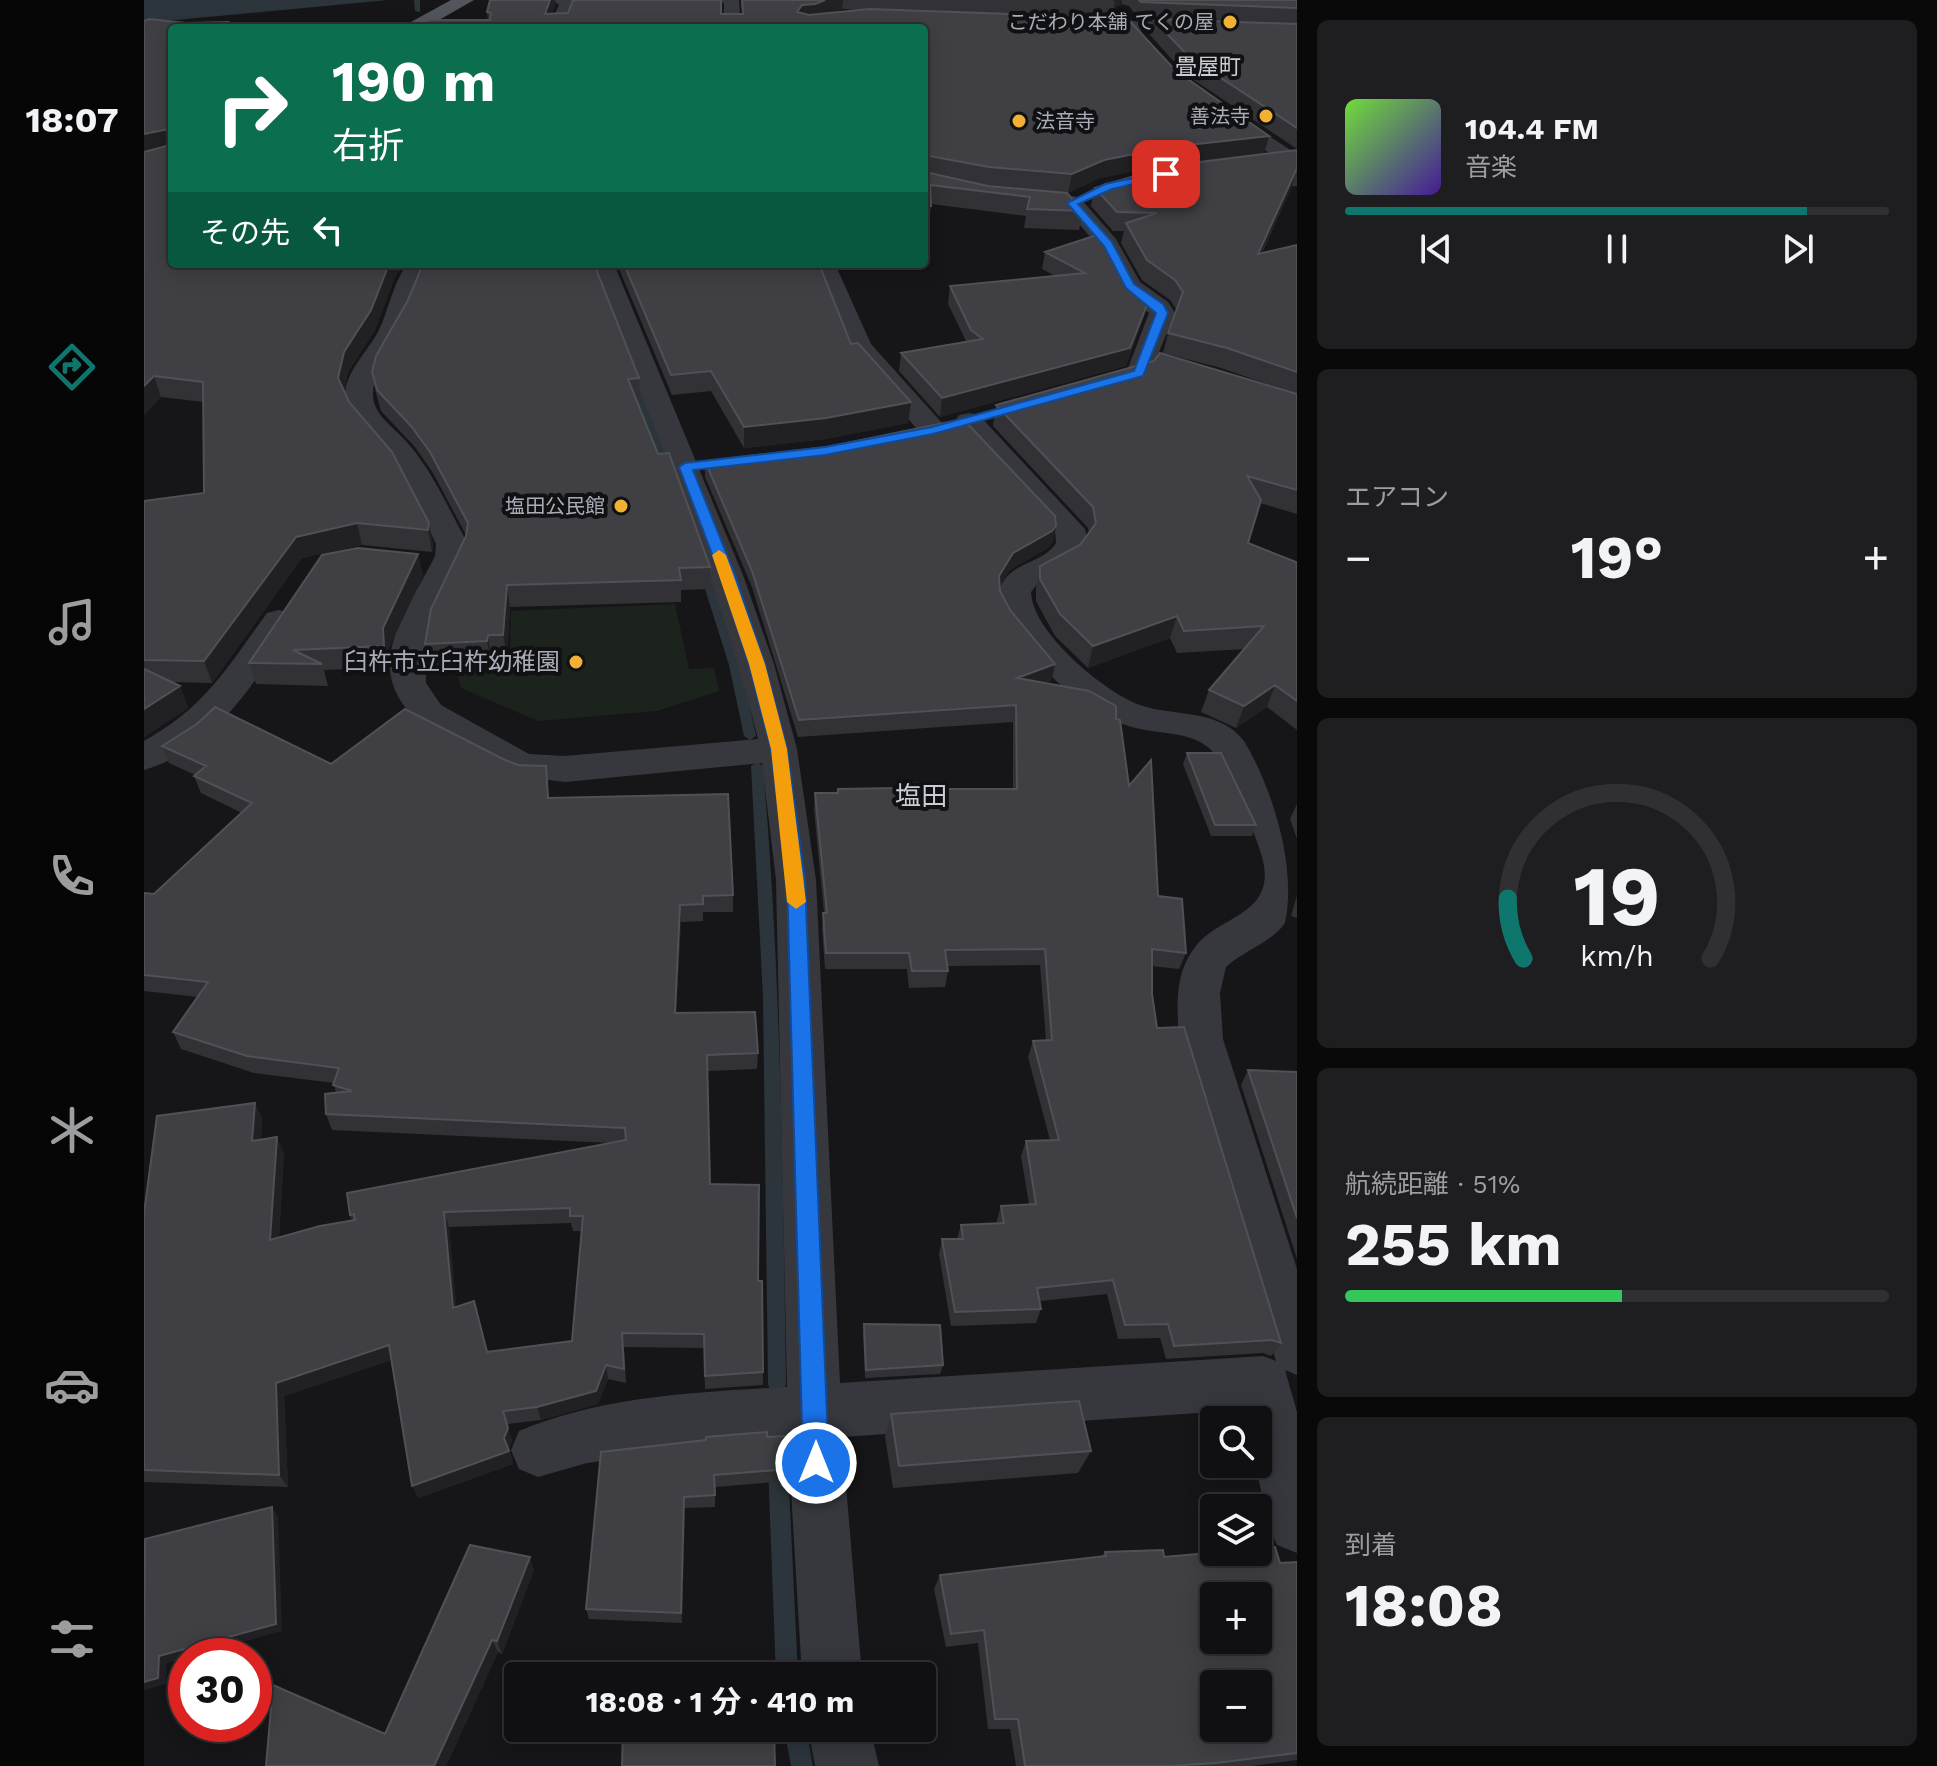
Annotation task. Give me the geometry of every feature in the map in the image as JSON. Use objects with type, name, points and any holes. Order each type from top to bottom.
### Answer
[{"type":"main road","points":[[416,24],[465,0]]},
{"type":"street","points":[[559,24],[569,3],[560,0]]},
{"type":"street","points":[[728,0],[732,2],[732,24]]},
{"type":"street","points":[[1110,5],[1119,10],[1143,44]]},
{"type":"street","points":[[1070,24],[1297,32]]},
{"type":"street","points":[[1210,103],[1294,159]]},
{"type":"street","points":[[1255,163],[1294,159]]},
{"type":"street","points":[[1046,202],[1072,203],[1096,192]]},
{"type":"street","points":[[1072,203],[1108,244],[1130,286],[1159,307],[1162,313],[1157,362],[1139,373],[1079,391]]},
{"type":"street","points":[[416,268],[408,278],[389,336],[364,375],[358,393],[359,404],[368,418],[397,448],[420,483],[452,544],[432,565],[419,621],[408,651],[409,683],[414,696],[428,713],[522,766],[565,769],[779,749]]},
{"type":"street","points":[[604,268],[727,575],[757,664],[779,749],[796,880],[817,1478],[831,1662]]},
{"type":"street","points":[[825,268],[859,347],[966,422],[1070,529],[1072,543],[1063,558],[1023,577],[1015,591],[1018,616],[1058,665],[1100,699],[1136,716],[1204,729],[1224,741],[1240,764],[1281,856],[1285,882],[1273,911],[1281,930],[1224,945],[1205,964],[1197,995],[1201,1039],[1286,1368],[1297,1525]]},
{"type":"street","points":[[903,436],[966,422]]},
{"type":"street","points":[[685,467],[717,464]]},
{"type":"street","points":[[144,757],[191,730],[218,705],[297,593]]},
{"type":"street","points":[[538,1450],[587,1436],[705,1419],[816,1414],[1286,1368]]},
{"type":"street","points":[[842,1742],[847,1766]]},
{"type":"shaded area","points":[[144,0],[388,0],[144,23]]},
{"type":"shaded area","points":[[675,604],[689,669],[714,668],[719,691],[657,711],[538,721],[461,688],[455,663],[510,660],[511,611]]},
{"type":"building","points":[[490,0],[550,0],[545,14],[568,13],[573,0],[721,0],[721,14],[743,14],[742,0],[825,0],[802,5],[797,12],[809,15],[869,9],[1127,18],[1175,70],[1269,136],[1170,147],[1104,160],[1072,174],[989,167],[928,156],[928,24],[419,24],[430,20],[490,20],[491,13],[487,12]]},
{"type":"building","points":[[1139,0],[1297,0],[1297,8],[1141,2]]},
{"type":"building","points":[[1153,19],[1297,24],[1297,128],[1189,57]]},
{"type":"building","points":[[144,21],[228,22],[168,24],[168,129],[144,134]]},
{"type":"building","points":[[168,146],[168,268],[387,268],[371,310],[344,352],[338,378],[349,402],[392,452],[429,523],[428,530],[357,523],[296,537],[204,661],[144,660],[144,501],[204,493],[203,382],[154,376],[144,386],[144,152]]},
{"type":"building","points":[[1297,150],[1297,168],[1258,254],[1297,245],[1297,372],[1227,348],[1168,333],[1183,292],[1175,280],[1147,260],[1126,223],[1157,213],[1117,212],[1095,188],[1167,166]]},
{"type":"building","points":[[928,173],[988,186],[1067,193],[1083,211],[1027,209],[1030,197],[930,185],[931,206],[928,206]]},
{"type":"building","points":[[1100,234],[1122,275],[1150,297],[1130,348],[942,398],[901,353],[983,339],[971,330],[950,286],[1085,273],[1045,252]]},
{"type":"building","points":[[421,268],[596,268],[639,378],[628,379],[658,454],[669,453],[710,567],[679,568],[681,580],[507,585],[503,635],[488,635],[487,641],[425,644],[431,609],[466,536],[468,523],[430,452],[411,426],[377,390],[372,372],[376,356],[408,300]]},
{"type":"building","points":[[626,268],[821,268],[851,344],[858,343],[911,402],[826,418],[744,427],[711,371],[671,375]]},
{"type":"building","points":[[1160,353],[1297,394],[1297,490],[1247,476],[1261,500],[1248,543],[1297,565],[1297,701],[1275,685],[1244,706],[1209,690],[1264,626],[1184,631],[1177,616],[1093,646],[1060,614],[1040,579],[1040,566],[1080,545],[1096,523],[1093,507],[996,405],[1154,361]]},
{"type":"building","points":[[963,419],[1055,516],[1056,526],[1052,531],[1013,553],[999,576],[1000,591],[1010,610],[1055,664],[1017,678],[1089,691],[1116,706],[1129,786],[1151,760],[1158,896],[1182,899],[1186,953],[1152,949],[1152,994],[1157,1028],[1184,1027],[1281,1343],[1272,1340],[1174,1346],[1168,1324],[1125,1325],[1113,1280],[1037,1288],[1041,1309],[955,1312],[942,1239],[963,1239],[961,1225],[1004,1223],[1001,1206],[1036,1204],[1026,1141],[1059,1140],[1033,1041],[1052,1040],[1045,949],[945,950],[948,971],[912,971],[909,953],[826,953],[823,913],[827,913],[815,793],[838,793],[838,789],[901,788],[901,783],[941,784],[941,789],[1017,789],[1016,705],[799,720],[752,571],[705,461],[827,447]]},
{"type":"building","points":[[358,548],[418,554],[383,628],[384,646],[293,650],[322,664],[249,663],[322,555]]},
{"type":"building","points":[[144,669],[180,686],[144,709]]},
{"type":"building","points":[[215,707],[331,764],[405,709],[505,760],[518,765],[546,766],[548,798],[728,794],[733,895],[703,896],[703,904],[680,905],[675,1013],[755,1012],[758,1053],[707,1055],[710,1184],[759,1185],[758,1281],[762,1281],[763,1372],[705,1376],[704,1334],[622,1333],[624,1369],[606,1365],[596,1391],[537,1407],[503,1411],[508,1428],[504,1438],[509,1451],[412,1486],[389,1345],[276,1383],[279,1475],[144,1470],[144,1213],[157,1116],[255,1103],[252,1141],[277,1137],[270,1240],[355,1220],[354,1214],[350,1215],[347,1193],[626,1140],[625,1128],[326,1114],[325,1094],[352,1091],[333,1085],[339,1068],[247,1056],[173,1032],[208,982],[144,975],[144,893],[154,894],[252,803],[194,776],[206,766],[162,746],[197,724]],"holes":[[[570,1208],[570,1216],[583,1216],[572,1341],[487,1352],[474,1301],[453,1308],[444,1212]]]},
{"type":"building","points":[[1187,753],[1221,753],[1256,825],[1215,825]]},
{"type":"building","points":[[1248,1070],[1297,1072],[1297,1218]]},
{"type":"building","points":[[864,1324],[940,1325],[943,1365],[866,1370]]},
{"type":"building","points":[[1079,1401],[1091,1451],[899,1466],[891,1414]]},
{"type":"building","points":[[767,1432],[767,1437],[787,1436],[789,1469],[714,1475],[715,1495],[684,1497],[681,1613],[586,1609],[601,1452]]},
{"type":"building","points":[[272,1507],[276,1624],[225,1638],[168,1638],[168,1654],[159,1656],[158,1678],[144,1682],[145,1539]]},
{"type":"building","points":[[470,1545],[530,1557],[497,1641],[492,1640],[434,1766],[266,1766],[268,1742],[272,1742],[273,1685],[385,1734]]},
{"type":"building","points":[[1272,1547],[1275,1547],[1280,1563],[1297,1562],[1297,1753],[1169,1766],[1025,1766],[1018,1719],[995,1719],[984,1630],[951,1634],[940,1575],[1106,1556],[1105,1552],[1163,1550],[1164,1557],[1200,1554],[1200,1566],[1272,1566]]},
{"type":"building","points":[[623,1742],[774,1742],[775,1766],[622,1766]]},
{"type":"waterway","points":[[417,0],[418,11]]},
{"type":"waterway","points":[[633,383],[663,462]]},
{"type":"waterway","points":[[705,570],[735,665],[750,736]]},
{"type":"waterway","points":[[757,766],[771,997],[777,1384]]},
{"type":"waterway","points":[[778,1465],[786,1662]]},
{"type":"waterway","points":[[798,1742],[802,1766]]},
{"type":"slow traffic","points":[[719,555],[757,664],[779,749],[796,880],[796,902]]},
{"type":"place","name":"こだわり本舗 てくの屋","points":[[1230,22]]},
{"type":"place","name":"善法寺","points":[[1266,116]]},
{"type":"place","name":"法音寺","points":[[1019,121]]},
{"type":"place","name":"塩田公民館","points":[[621,506]]},
{"type":"place","name":"臼杵市立臼杵幼稚園","points":[[576,662]]},
{"type":"district","name":"畳屋町","points":[[1208,66]]},
{"type":"district","name":"塩田","points":[[921,796]]},
{"type":"route","points":[[816,1463],[796,880],[779,749],[757,664],[685,467],[825,451],[933,430],[1048,401],[1139,373],[1162,313],[1159,307],[1130,286],[1108,244],[1072,203],[1109,186],[1166,174]]}]
